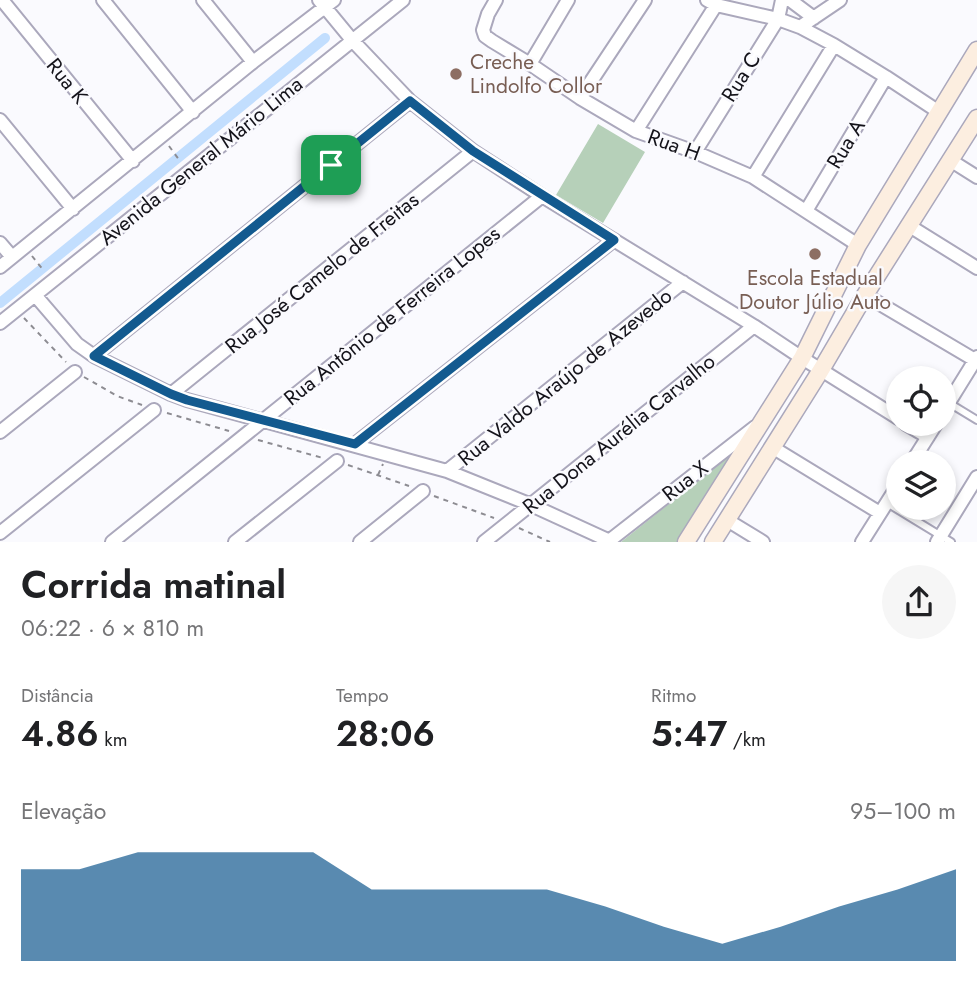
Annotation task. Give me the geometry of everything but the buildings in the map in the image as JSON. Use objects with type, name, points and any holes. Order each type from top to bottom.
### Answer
[{"type":"street","name":"Rua K","points":[[2,0],[133,161]]},
{"type":"street","points":[[103,0],[193,111]]},
{"type":"street","points":[[203,0],[253,62]]},
{"type":"street","name":"Avenida General Mário Lima","points":[[0,323],[350,38],[403,0]]},
{"type":"street","name":"Rua H","points":[[496,0],[483,30],[485,36],[492,41],[636,131],[753,177],[858,245]]},
{"type":"street","points":[[530,64],[568,0]]},
{"type":"street","points":[[580,98],[645,0]]},
{"type":"street","name":"Rua C","points":[[695,152],[778,19],[782,0]]},
{"type":"street","points":[[790,0],[814,18]]},
{"type":"street","points":[[800,27],[840,0]]},
{"type":"street","points":[[636,131],[712,3],[800,27],[834,45],[939,112]]},
{"type":"street","name":"Avenida General Mário Lima","points":[[0,267],[253,62],[328,6]]},
{"type":"street","points":[[328,6],[350,38],[410,101],[473,151],[886,411]]},
{"type":"street","points":[[753,177],[834,45]]},
{"type":"street","points":[[686,542],[802,358],[858,245],[975,57]]},
{"type":"street","name":"Rua A","points":[[806,211],[886,77]]},
{"type":"street","points":[[94,356],[410,101]]},
{"type":"street","points":[[713,542],[977,118]]},
{"type":"street","points":[[0,120],[73,209]]},
{"type":"street","name":"Rua José Camelo de Freitas","points":[[171,394],[473,151]]},
{"type":"street","points":[[950,160],[977,177]]},
{"type":"street","name":"Rua Antônio de Ferreira Lopes","points":[[112,542],[542,196]]},
{"type":"street","points":[[908,225],[977,268]]},
{"type":"street","points":[[355,444],[614,240]]},
{"type":"street","points":[[0,243],[12,257]]},
{"type":"street","name":"Rua Valdo Araújo de Azevedo","points":[[447,471],[682,282]]},
{"type":"street","points":[[36,295],[77,344],[94,356],[171,394],[447,471],[611,541]]},
{"type":"street","points":[[865,295],[976,359],[956,391]]},
{"type":"street","name":"Rua Dona Aurélia Carvalho","points":[[484,542],[754,326]]},
{"type":"street","points":[[0,432],[75,372]]},
{"type":"street","points":[[0,533],[154,410]]},
{"type":"street","name":"Rua X","points":[[611,541],[761,422]]},
{"type":"street","points":[[920,450],[928,437]]},
{"type":"street","points":[[772,447],[884,507]]},
{"type":"street","points":[[236,542],[337,461]]},
{"type":"street","points":[[943,540],[977,477]]},
{"type":"street","points":[[360,542],[423,491]]},
{"type":"street","points":[[862,542],[886,504]]},
{"type":"street","points":[[727,520],[763,542]]},
{"type":"lane","points":[[956,411],[977,419]]},
{"type":"lane","points":[[884,507],[943,540]]},
{"type":"path","points":[[173,151],[181,163]]},
{"type":"path","points":[[37,262],[46,272]]},
{"type":"path","points":[[16,309],[75,372],[117,396],[154,410],[337,461],[423,491],[550,542]]},
{"type":"green space","points":[[598,124],[645,152],[603,223],[556,195]]},
{"type":"green space","points":[[748,441],[684,542],[621,542]]},
{"type":"waterway","points":[[0,303],[325,38]]},
{"type":"place","name":"Creche Lindolfo Collor","points":[[456,74]]},
{"type":"place","name":"Escola Estadual Doutor Júlio Auto","points":[[815,254]]},
{"type":"route","points":[[410,101],[473,151],[614,240],[355,444],[187,400],[94,356],[252,229],[331,165],[410,101]]}]
